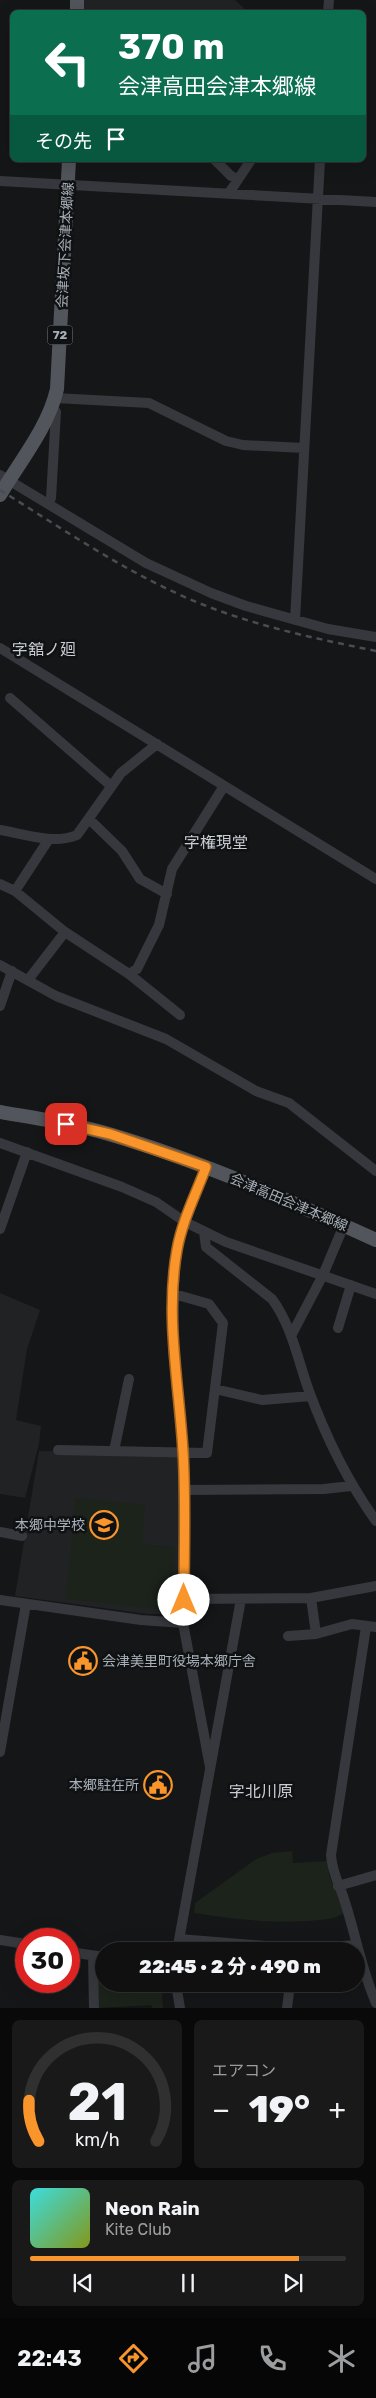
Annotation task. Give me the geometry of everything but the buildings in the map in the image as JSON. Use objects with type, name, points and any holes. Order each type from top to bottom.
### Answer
[{"type":"main road","name":"会津坂下会津本郷線","points":[[0,495],[4,477],[42,426],[54,402],[59,368],[69,162]]},
{"type":"main road","name":"会津高田会津本郷線","points":[[0,1112],[110,1134],[206,1167],[376,1240]]},
{"type":"street","points":[[217,162],[231,176],[238,179]]},
{"type":"street","points":[[229,193],[250,162]]},
{"type":"street","points":[[295,620],[320,162]]},
{"type":"street","points":[[0,181],[376,202]]},
{"type":"street","points":[[48,502],[51,498],[56,412],[54,402],[149,403],[226,441],[243,445],[304,448]]},
{"type":"street","points":[[4,477],[48,502],[102,537],[167,573],[246,606],[328,629],[376,637]]},
{"type":"street","points":[[0,648],[376,879]]},
{"type":"street","points":[[10,698],[110,785]]},
{"type":"street","points":[[0,830],[49,839],[70,838],[77,835],[110,785],[131,763],[156,744]]},
{"type":"street","points":[[129,974],[137,969],[159,925],[172,869],[224,786]]},
{"type":"street","points":[[88,820],[122,851],[140,879],[167,894]]},
{"type":"street","points":[[15,891],[49,839]]},
{"type":"street","points":[[0,884],[15,891],[65,932],[129,974],[180,1016]]},
{"type":"street","points":[[28,980],[65,932]]},
{"type":"street","points":[[0,965],[94,1012],[166,1039],[256,1091],[289,1103],[376,1171]]},
{"type":"street","points":[[0,1006],[12,971]]},
{"type":"street","points":[[0,1143],[122,1187],[156,1202],[185,1222],[204,1232],[241,1248],[376,1294]]},
{"type":"street","points":[[0,1229],[27,1152]]},
{"type":"street","points":[[206,1167],[177,1249],[174,1294],[174,1350],[183,1451],[183,1622],[210,1767]]},
{"type":"street","points":[[291,1336],[323,1275],[344,1226]]},
{"type":"street","points":[[204,1232],[206,1248],[272,1299],[279,1308],[291,1336],[311,1396],[351,1486],[376,1521]]},
{"type":"street","points":[[338,1328],[350,1285]]},
{"type":"street","points":[[58,1450],[183,1451],[207,1453],[223,1323],[209,1304],[174,1294]]},
{"type":"street","points":[[114,1450],[129,1379]]},
{"type":"street","points":[[215,1388],[262,1400],[311,1396]]},
{"type":"street","points":[[184,1490],[340,1489],[351,1486]]},
{"type":"street","points":[[0,1532],[22,1536]]},
{"type":"street","points":[[184,1600],[311,1598],[376,1586]]},
{"type":"street","points":[[311,1598],[316,1634]]},
{"type":"street","points":[[178,1942],[241,1599]]},
{"type":"street","points":[[0,1600],[141,1620],[183,1622]]},
{"type":"street","points":[[0,1752],[26,1604]]},
{"type":"street","points":[[288,1636],[316,1634],[352,1624],[371,1627],[331,1843],[332,1869],[343,1895],[356,1942]]},
{"type":"street","points":[[338,1886],[376,1875]]},
{"type":"street","points":[[179,1939],[213,1942]]},
{"type":"street","points":[[0,1940],[15,1942]]},
{"type":"street","points":[[80,1954],[93,1956],[94,2008]]},
{"type":"street","points":[[365,1970],[376,2004]]},
{"type":"street","points":[[177,1992],[180,2008]]},
{"type":"street","points":[[287,2008],[289,1992]]},
{"type":"shaded area","points":[[83,0],[235,0],[246,10],[83,10]]},
{"type":"shaded area","points":[[0,1293],[40,1310],[27,1349],[16,1420],[41,1426],[39,1444],[25,1498],[0,1494]]},
{"type":"shaded area","name":"本郷中学校","points":[[39,1451],[181,1453],[179,1609],[171,1614],[148,1614],[15,1596]]},
{"type":"shaded area","points":[[76,1498],[145,1505],[142,1544],[175,1547],[170,1610],[66,1599]]},
{"type":"shaded area","points":[[292,1851],[293,1863],[328,1861],[329,1875],[345,1913],[328,1919],[278,1922],[244,1920],[194,1913],[195,1903],[256,1859],[272,1853]]},
{"type":"shaded area","points":[[98,1992],[162,1992],[163,2008],[152,2008],[151,2005],[99,2008]]},
{"type":"railway","points":[[0,490],[131,570],[200,604],[274,628],[376,651]]},
{"type":"place","name":"本郷中学校","points":[[104,1525]]},
{"type":"place","name":"会津美里町役場本郷庁舎","points":[[83,1661]]},
{"type":"place","name":"本郷駐在所","points":[[158,1785]]},
{"type":"district","name":"字舘ノ廻","points":[[44,649]]},
{"type":"district","name":"字権現堂","points":[[216,842]]},
{"type":"district","name":"字北川原","points":[[261,1791]]},
{"type":"route","points":[[66,1124],[110,1134],[206,1167],[177,1249],[174,1284],[174,1350],[183,1451],[184,1600]]}]
